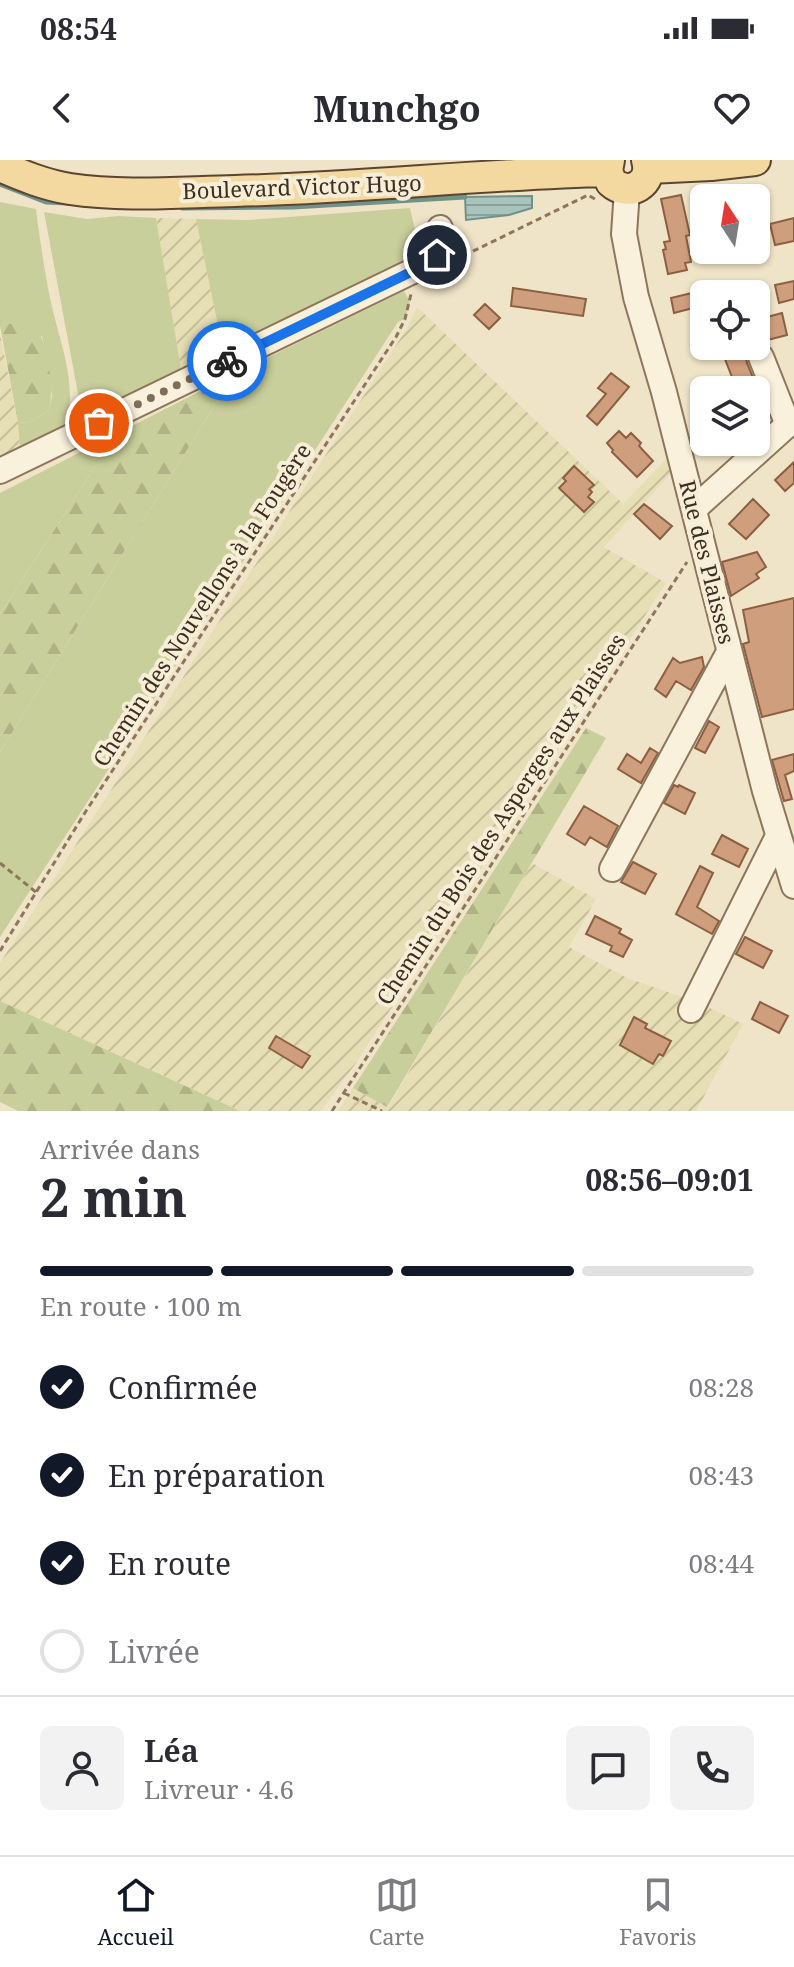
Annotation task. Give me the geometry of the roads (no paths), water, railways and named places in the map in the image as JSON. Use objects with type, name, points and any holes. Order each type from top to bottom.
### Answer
[{"type":"main road","points":[[614,173],[643,184],[648,164],[711,165],[755,160]]},
{"type":"main road","name":"Boulevard Victor Hugo","points":[[0,166],[32,179],[101,192],[330,188],[614,173]]},
{"type":"street","name":"Rue des Plaisses","points":[[614,173],[636,297],[778,836],[794,886]]},
{"type":"street","points":[[0,471],[413,271],[437,255],[440,228]]},
{"type":"street","points":[[694,509],[791,422],[762,360]]},
{"type":"street","points":[[612,869],[729,652]]},
{"type":"street","points":[[691,1010],[778,836]]},
{"type":"water","points":[[532,196],[532,208],[509,215],[466,220],[465,197]]},
{"type":"waterway","points":[[0,184],[46,202],[68,203]]},
{"type":"waterway","points":[[182,208],[293,207],[465,197]]}]
